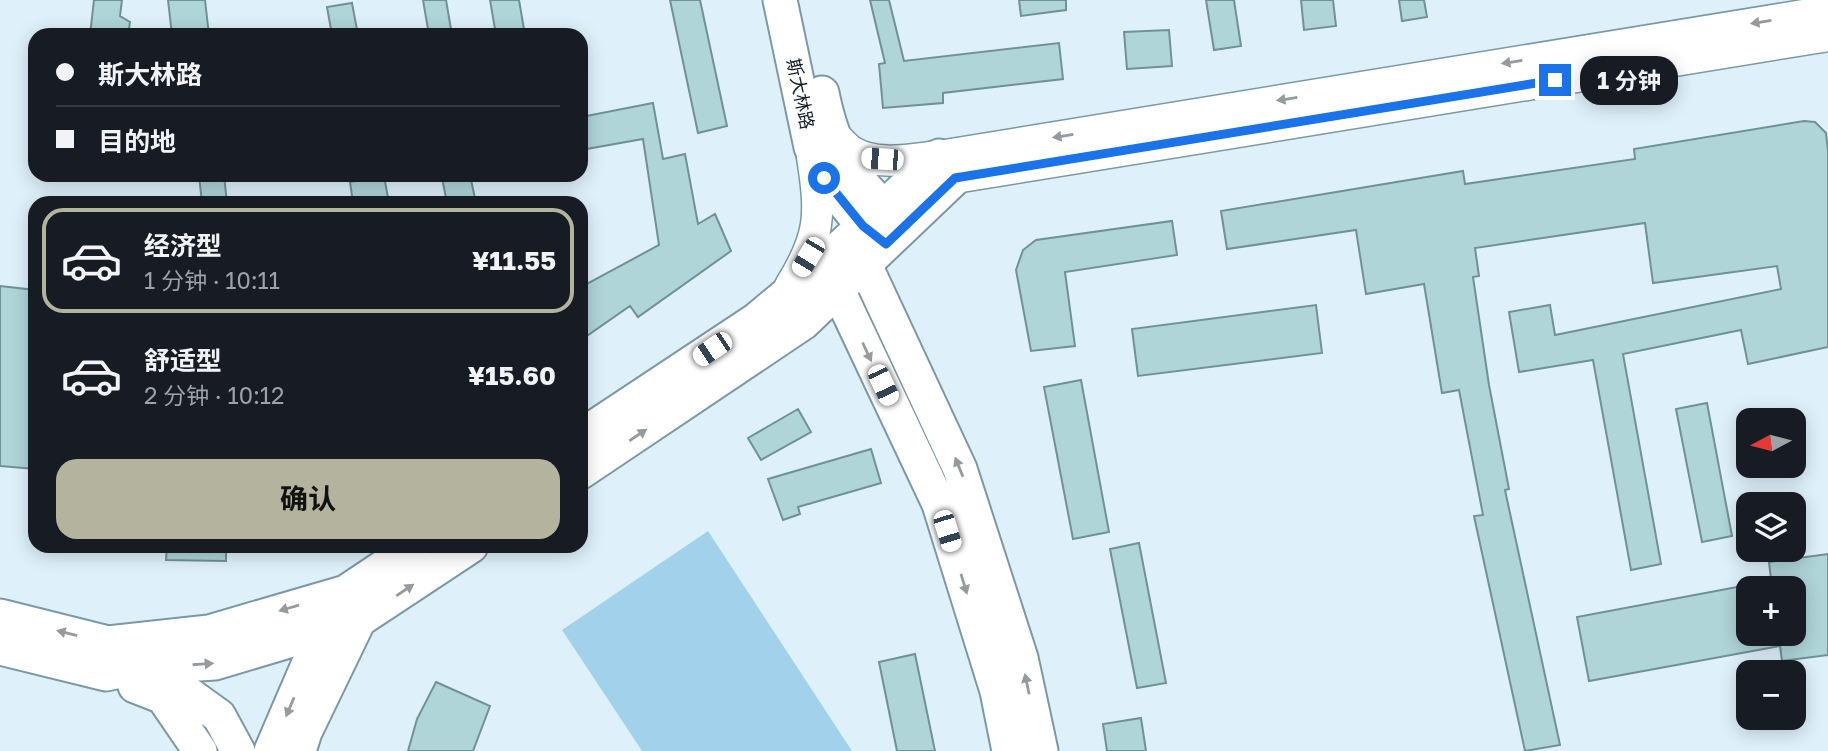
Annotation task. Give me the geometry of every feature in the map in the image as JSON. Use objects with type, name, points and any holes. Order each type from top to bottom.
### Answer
[{"type":"main road","name":"斯大林路","points":[[780,0],[820,138],[842,159],[881,234],[1021,658],[1041,751]]},
{"type":"main road","name":"斯大林路","points":[[803,0],[820,138]]},
{"type":"main road","points":[[588,467],[803,323],[838,290],[881,234],[947,167]]},
{"type":"main road","points":[[588,431],[881,234]]},
{"type":"main road","points":[[838,290],[939,504],[997,691],[1009,751]]},
{"type":"main road","points":[[107,659],[346,592],[404,553]]},
{"type":"main road","points":[[0,648],[107,659],[154,667],[215,663],[359,620],[460,553]]},
{"type":"main road","points":[[271,751],[323,630],[328,597]]},
{"type":"main road","points":[[0,616],[107,659],[163,697],[200,751]]},
{"type":"main road","points":[[299,751],[304,732],[359,620]]},
{"type":"main road","points":[[154,667],[219,716],[239,751]]},
{"type":"street","points":[[947,167],[1828,11]]},
{"type":"street","points":[[784,298],[808,257],[817,229],[820,138],[867,158],[947,167],[1828,36]]},
{"type":"shaded area","points":[[708,531],[852,751],[642,751],[562,630]]},
{"type":"building","points":[[94,0],[122,0],[120,16],[130,22],[129,28],[91,28]]},
{"type":"building","points":[[168,0],[205,0],[208,28],[171,28]]},
{"type":"building","points":[[423,0],[446,0],[451,28],[428,28]]},
{"type":"building","points":[[490,0],[519,0],[524,28],[495,28]]},
{"type":"building","points":[[670,0],[700,0],[727,126],[698,133]]},
{"type":"building","points":[[870,0],[889,0],[904,61],[1059,43],[1063,79],[943,93],[943,103],[883,108],[879,64],[885,63]]},
{"type":"building","points":[[1019,0],[1066,0],[1066,10],[1021,16]]},
{"type":"building","points":[[1206,0],[1234,0],[1241,46],[1214,50]]},
{"type":"building","points":[[1301,0],[1333,0],[1336,26],[1304,30]]},
{"type":"building","points":[[1399,0],[1424,0],[1427,17],[1402,21]]},
{"type":"building","points":[[352,3],[357,28],[331,28],[327,7]]},
{"type":"building","points":[[1169,30],[1172,66],[1127,69],[1124,32]]},
{"type":"building","points":[[653,103],[663,159],[685,154],[698,224],[715,214],[731,251],[638,317],[630,306],[588,335],[588,283],[659,245],[643,139],[588,149],[588,116]]},
{"type":"building","points":[[1804,121],[1815,122],[1826,133],[1828,151],[1828,347],[1748,364],[1741,330],[1623,354],[1661,564],[1631,570],[1593,360],[1519,372],[1509,312],[1550,305],[1555,335],[1781,289],[1777,266],[1653,283],[1645,223],[1475,248],[1479,276],[1473,277],[1489,385],[1509,489],[1505,490],[1560,745],[1525,751],[1474,516],[1483,515],[1459,390],[1442,393],[1424,284],[1366,294],[1356,230],[1227,249],[1221,211],[1463,171],[1465,184],[1635,159],[1634,149]]},
{"type":"building","points":[[200,182],[225,182],[226,196],[201,196]]},
{"type":"building","points":[[350,182],[385,182],[388,196],[352,196]]},
{"type":"building","points":[[443,182],[472,182],[474,196],[446,196]]},
{"type":"building","points":[[1172,221],[1177,255],[1065,272],[1075,346],[1031,351],[1016,270],[1023,250],[1036,240]]},
{"type":"building","points":[[0,286],[28,289],[28,468],[0,466]]},
{"type":"building","points":[[1316,305],[1322,353],[1138,376],[1132,329]]},
{"type":"building","points":[[1081,380],[1109,532],[1073,539],[1044,387]]},
{"type":"building","points":[[1707,403],[1732,536],[1702,542],[1676,409]]},
{"type":"building","points":[[798,409],[811,432],[761,460],[748,438]]},
{"type":"building","points":[[871,449],[881,483],[798,507],[800,514],[783,520],[768,479]]},
{"type":"building","points":[[1139,543],[1166,683],[1137,688],[1110,549]]},
{"type":"building","points":[[166,553],[226,553],[226,561],[166,560]]},
{"type":"building","points":[[1828,554],[1828,655],[1782,660],[1780,646],[1806,646],[1806,576],[1771,576],[1769,562],[1806,562],[1806,557]]},
{"type":"building","points":[[1736,587],[1736,646],[1780,646],[1589,681],[1577,617]]},
{"type":"building","points":[[915,654],[935,751],[897,751],[879,662]]},
{"type":"building","points":[[436,682],[490,706],[473,751],[408,751],[417,719]]},
{"type":"building","points":[[1141,718],[1146,751],[1107,751],[1103,724]]},
{"type":"route","points":[[824,178],[863,226],[886,244],[955,178],[1555,80]]}]
